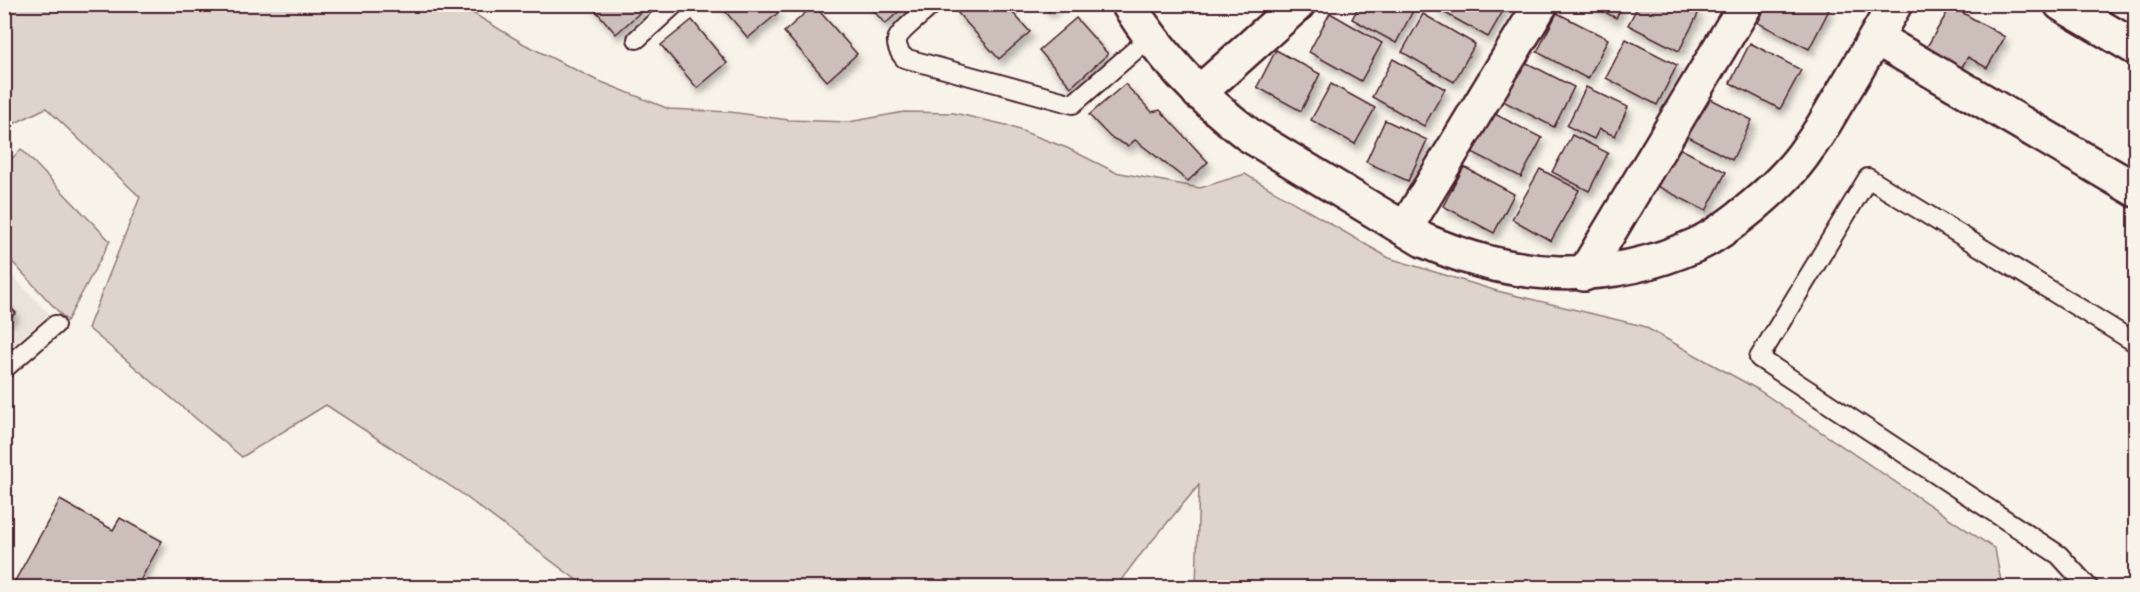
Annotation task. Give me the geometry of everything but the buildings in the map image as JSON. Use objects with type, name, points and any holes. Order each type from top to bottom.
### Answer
[{"type":"street","points":[[1128,4],[1149,38],[1199,93],[1224,116],[1249,135],[1423,240],[1478,260],[1527,271],[1584,274],[1645,264],[1697,245],[1735,221],[1774,188],[1808,149],[1895,4]]},
{"type":"street","points":[[1199,93],[1298,4]]},
{"type":"street","points":[[1405,229],[1541,4]]},
{"type":"street","points":[[1584,274],[1746,4]]},
{"type":"street","points":[[2061,4],[2136,48]]},
{"type":"street","points":[[1876,38],[2136,190]]},
{"type":"lane","points":[[637,39],[675,4]]},
{"type":"lane","points":[[933,4],[897,40],[898,50],[904,58],[1073,104],[1149,38]]},
{"type":"lane","points":[[2089,588],[2059,555],[1759,358],[1868,178],[2136,344]]},
{"type":"lane","points":[[4,369],[55,325]]},
{"type":"shaded area","points":[[458,4],[524,44],[594,79],[669,109],[730,112],[789,120],[849,122],[904,112],[954,113],[1006,125],[1067,148],[1115,172],[1200,188],[1245,174],[1389,258],[1497,291],[1643,326],[1757,389],[1995,549],[2002,587],[1196,587],[1199,485],[1116,587],[586,587],[458,491],[326,405],[242,457],[88,328],[140,197],[46,108],[5,128],[5,5]]},
{"type":"shaded area","points":[[21,149],[110,241],[67,321],[5,254],[5,166]]},
{"type":"shaded area","points":[[4,267],[49,314],[5,353],[4,353]]}]
